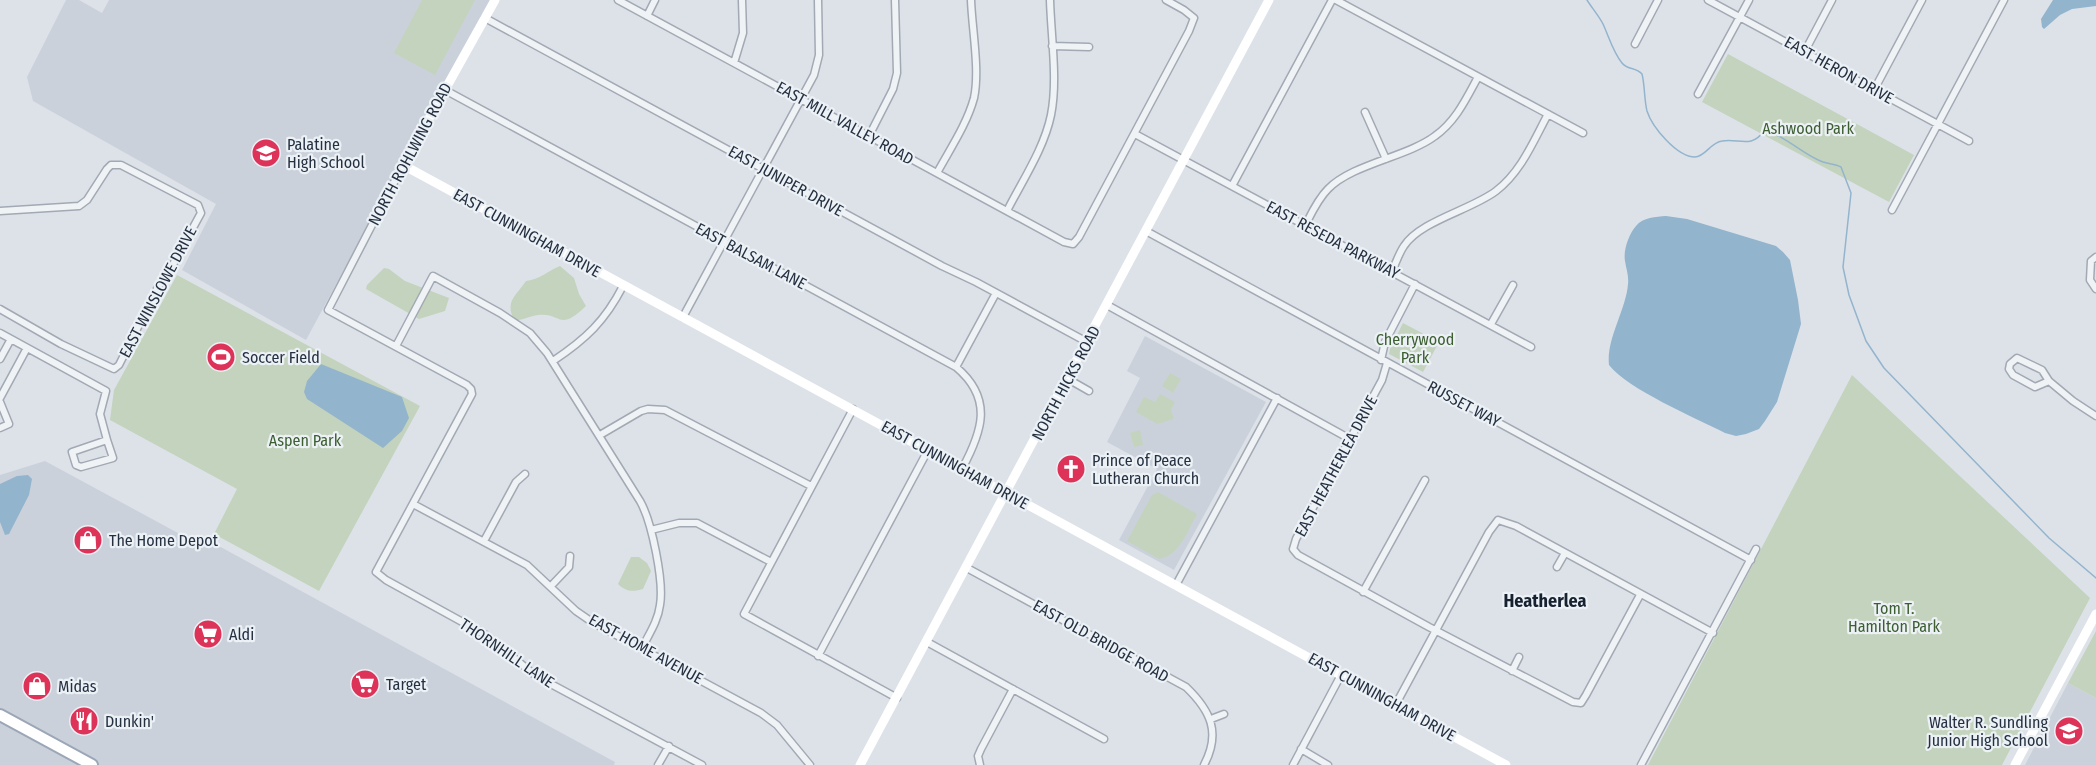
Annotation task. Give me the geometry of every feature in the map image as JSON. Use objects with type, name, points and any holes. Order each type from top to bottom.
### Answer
[{"type":"main road","points":[[1,716],[92,765]]},
{"type":"street","name":"NORTH ROHLWING ROAD","points":[[396,346],[328,310],[403,165],[495,0]]},
{"type":"street","name":"EAST MILL VALLEY ROAD","points":[[618,0],[1064,242],[1073,244],[1079,237],[1135,134]]},
{"type":"street","points":[[647,16],[655,0]]},
{"type":"street","points":[[734,63],[743,33],[742,0]]},
{"type":"street","points":[[683,317],[801,100],[819,61],[819,0]]},
{"type":"street","points":[[869,136],[895,84],[897,73],[895,0]]},
{"type":"street","points":[[937,173],[974,98],[972,0]]},
{"type":"street","points":[[1006,211],[1040,146],[1051,116],[1053,93],[1050,0]]},
{"type":"street","points":[[1135,134],[1194,18],[1166,0]]},
{"type":"street","name":"NORTH HICKS ROAD","points":[[860,765],[1269,0]]},
{"type":"street","points":[[1232,186],[1334,0],[1583,133]]},
{"type":"street","points":[[1635,44],[1658,0]]},
{"type":"street","name":"EAST HERON DRIVE","points":[[1708,0],[1969,141]]},
{"type":"street","points":[[1698,94],[1749,0]]},
{"type":"street","points":[[1805,51],[1832,0]]},
{"type":"street","points":[[1874,90],[1922,0]]},
{"type":"street","points":[[1892,210],[2004,0]]},
{"type":"street","name":"EAST JUNIPER DRIVE","points":[[485,18],[942,266],[1088,342]]},
{"type":"street","points":[[1052,46],[1089,47]]},
{"type":"street","points":[[1306,224],[1320,198],[1337,181],[1427,142],[1445,129],[1457,116],[1478,77]]},
{"type":"street","name":"EAST BALSAM LANE","points":[[445,90],[956,367],[973,387],[979,399],[981,413],[978,438],[962,469]]},
{"type":"street","points":[[1365,112],[1386,159]]},
{"type":"street","points":[[1392,271],[1405,245],[1413,236],[1482,201],[1509,179],[1526,156],[1548,114]]},
{"type":"street","name":"EAST RESEDA PARKWAY","points":[[1135,134],[1531,347]]},
{"type":"street","name":"EAST WINSLOWE DRIVE","points":[[0,211],[78,206],[87,200],[106,169],[111,165],[121,165],[198,205],[201,213],[170,270],[158,287],[119,365],[114,369],[61,344],[0,309]]},
{"type":"street","name":"EAST CUNNINGHAM DRIVE","points":[[403,165],[1506,765]]},
{"type":"street","name":"RUSSET WAY","points":[[1146,231],[1751,560]]},
{"type":"street","points":[[2096,256],[2091,261],[2090,280],[2096,289]]},
{"type":"street","points":[[413,504],[472,392],[467,385],[396,346],[433,276],[500,313],[530,333],[553,361],[644,508],[651,530],[661,603],[656,621],[642,648]]},
{"type":"street","name":"EAST HEATHERLEA DRIVE","points":[[1415,284],[1385,342],[1382,380],[1296,539],[1293,549],[1304,560],[1573,702],[1581,703],[1641,595]]},
{"type":"street","points":[[1491,324],[1512,285]]},
{"type":"street","points":[[553,361],[576,346],[595,329],[623,286]]},
{"type":"street","points":[[956,367],[996,293]]},
{"type":"street","points":[[1107,305],[1350,439]]},
{"type":"street","points":[[0,333],[106,391],[100,414],[113,458],[81,467],[76,465],[72,452],[107,440]]},
{"type":"street","points":[[0,359],[11,339]]},
{"type":"street","points":[[0,428],[9,424],[0,400],[27,348]]},
{"type":"street","points":[[2049,381],[2035,387],[2013,375],[2009,369],[2010,364],[2017,358],[2042,370],[2049,381],[2096,416]]},
{"type":"street","points":[[1068,379],[1089,391]]},
{"type":"street","points":[[1176,585],[1277,398]]},
{"type":"street","points":[[853,409],[744,614],[897,698]]},
{"type":"street","points":[[600,435],[641,411],[665,410],[812,486]]},
{"type":"street","points":[[818,656],[927,450]]},
{"type":"street","points":[[484,541],[516,482],[525,474]]},
{"type":"street","points":[[1363,591],[1425,480]]},
{"type":"street","name":"EAST HOME AVENUE","points":[[413,504],[527,565],[576,611],[752,706],[769,718],[810,765]]},
{"type":"street","name":"THORNHILL LANE","points":[[413,504],[376,572],[386,580],[486,635],[536,676],[702,765]]},
{"type":"street","points":[[1396,704],[1489,532],[1498,520],[1512,524],[1713,633]]},
{"type":"street","points":[[651,530],[679,523],[697,523],[771,562]]},
{"type":"street","points":[[1641,765],[1756,549]]},
{"type":"street","points":[[1557,567],[1565,553]]},
{"type":"street","points":[[551,586],[569,567],[570,556]]},
{"type":"street","name":"EAST OLD BRIDGE ROAD","points":[[967,568],[1186,687],[1201,701],[1211,719]]},
{"type":"street","points":[[2015,765],[2096,614]]},
{"type":"street","points":[[927,642],[1104,739]]},
{"type":"street","points":[[1512,670],[1519,657]]},
{"type":"street","points":[[1293,765],[1341,675]]},
{"type":"street","points":[[980,765],[978,756],[981,749],[1013,689]]},
{"type":"street","points":[[1204,765],[1214,736],[1211,719],[1224,714]]},
{"type":"street","points":[[658,765],[669,746]]},
{"type":"street","points":[[1301,749],[1328,765]]},
{"type":"shaded area","name":"Palatine High School","points":[[66,0],[79,0],[102,13],[109,0],[490,0],[306,340],[182,270],[216,204],[33,101],[27,77]]},
{"type":"shaded area","points":[[1145,336],[1266,402],[1174,570],[1119,540],[1157,469],[1107,442],[1140,378],[1127,371]]},
{"type":"shaded area","points":[[45,461],[202,546],[206,539],[615,762],[614,765],[0,765],[0,475]]},
{"type":"shaded area","name":"Walter R. Sundling Junior High School","points":[[2068,683],[2096,698],[2096,765],[2025,765]]},
{"type":"green space","points":[[422,0],[475,0],[435,75],[394,53]]},
{"type":"green space","name":"Ashwood Park","points":[[1728,54],[1914,155],[1889,202],[1702,102]]},
{"type":"green space","points":[[560,266],[574,278],[586,306],[565,320],[538,315],[514,320],[511,314],[512,299],[526,281],[536,279]]},
{"type":"green space","points":[[384,268],[405,281],[449,298],[445,311],[419,319],[366,289],[367,285]]},
{"type":"green space","name":"Aspen Park","points":[[177,275],[420,406],[319,591],[214,534],[237,489],[110,420],[114,390]]},
{"type":"green space","name":"Cherrywood Park","points":[[1403,323],[1439,342],[1423,372],[1389,354]]},
{"type":"green space","points":[[1170,373],[1181,379],[1173,393],[1162,386]]},
{"type":"green space","name":"Tom T. Hamilton Park","points":[[1852,375],[2090,598],[2002,765],[1648,765]]},
{"type":"green space","points":[[1160,394],[1175,402],[1171,410],[1174,419],[1157,424],[1136,412],[1144,397],[1155,402]]},
{"type":"green space","points":[[1140,430],[1143,445],[1134,447],[1130,433]]},
{"type":"green space","points":[[1158,492],[1197,514],[1178,548],[1159,559],[1127,541],[1152,495]]},
{"type":"green space","points":[[631,557],[639,557],[647,563],[651,571],[643,589],[636,591],[624,589],[618,584]]},
{"type":"green space","points":[[2096,631],[2096,698],[2068,683]]},
{"type":"water","points":[[2053,0],[2096,0],[2096,6],[2072,9],[2060,15],[2044,29],[2041,19]]},
{"type":"water","points":[[1666,216],[1687,219],[1776,246],[1790,260],[1801,324],[1777,402],[1759,429],[1736,436],[1725,433],[1646,393],[1631,384],[1609,365],[1610,345],[1628,284],[1625,257],[1629,238],[1633,229],[1642,221]]},
{"type":"water","points":[[321,364],[402,397],[409,418],[402,431],[383,448],[307,399],[304,392],[307,381]]},
{"type":"water","points":[[28,475],[32,479],[29,495],[9,534],[5,535],[0,522],[0,484],[17,476]]},
{"type":"waterway","points":[[1587,0],[1601,21],[1619,59],[1626,67],[1642,74],[1647,111],[1654,125],[1673,147],[1688,156],[1695,157],[1702,155],[1718,142],[1754,140],[1764,131],[1779,136],[1816,159],[1841,167],[1851,193],[1843,267],[1849,295],[1866,341],[1884,368],[2049,538],[2096,578]]},
{"type":"place","name":"Palatine High School","points":[[266,153]]},
{"type":"place","name":"Soccer Field","points":[[221,357]]},
{"type":"place","name":"Prince of Peace Lutheran Church","points":[[1071,469]]},
{"type":"place","name":"The Home Depot","points":[[88,540]]},
{"type":"place","name":"Aldi","points":[[208,634]]},
{"type":"place","name":"Target","points":[[365,684]]},
{"type":"place","name":"Midas","points":[[37,686]]},
{"type":"place","name":"Dunkin'","points":[[84,721]]},
{"type":"place","name":"Walter R. Sundling Junior High School","points":[[2069,731]]},
{"type":"district","name":"Heatherlea","points":[[1545,601]]}]
